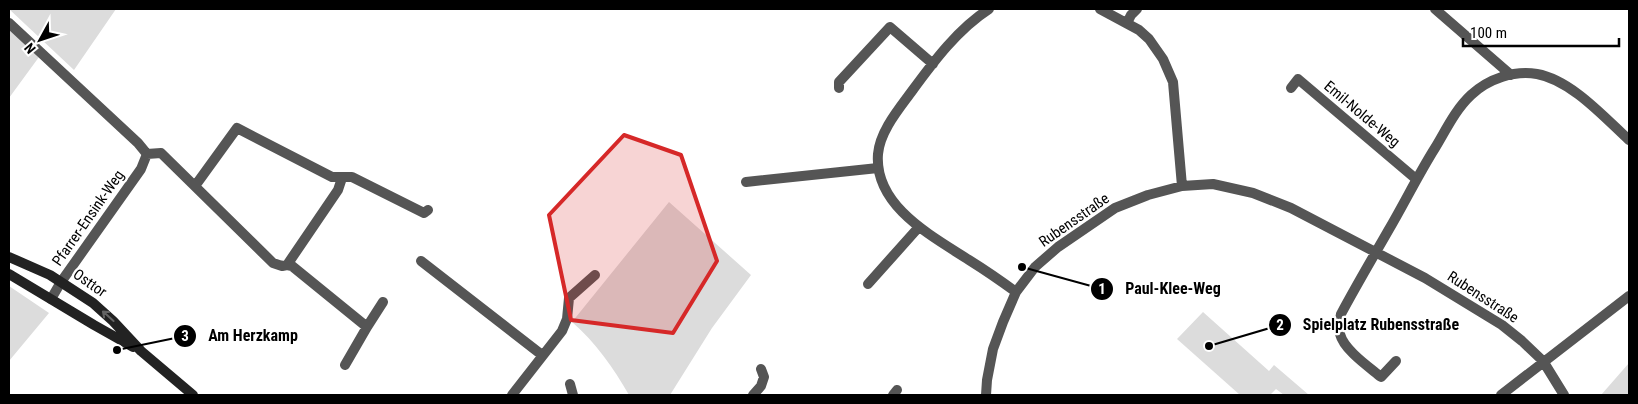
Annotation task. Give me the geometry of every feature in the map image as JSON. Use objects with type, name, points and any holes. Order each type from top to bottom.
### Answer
[{"type":"main road","name":"Osttor","points":[[9,257],[50,275],[104,312],[141,351],[193,395]]},
{"type":"main road","name":"Osttor","points":[[9,274],[141,351]]},
{"type":"street","points":[[990,9],[968,25],[932,64],[902,105],[884,133],[878,152],[878,168],[897,208],[918,228],[1016,292]]},
{"type":"street","points":[[1100,9],[1139,30],[1149,39],[1163,59],[1172,82],[1182,186]]},
{"type":"street","points":[[1128,23],[1131,15],[1137,9]]},
{"type":"street","points":[[1435,9],[1510,75]]},
{"type":"street","points":[[9,23],[138,143],[147,154],[161,152],[274,263],[282,266],[292,266],[367,327]]},
{"type":"street","points":[[839,88],[839,82],[890,27],[932,64]]},
{"type":"street","points":[[1396,361],[1381,378],[1347,347],[1339,332],[1340,314],[1416,179],[1464,102],[1472,94],[1488,83],[1510,75],[1536,74],[1556,80],[1579,96],[1629,140]]},
{"type":"street","name":"Emil-Nolde-Weg","points":[[1291,88],[1298,80],[1416,179]]},
{"type":"street","points":[[195,186],[237,128],[332,177],[352,177],[424,213],[428,210]]},
{"type":"street","name":"Pfarrer-Ensink-Weg","points":[[51,299],[141,169],[147,154]]},
{"type":"street","points":[[746,182],[878,168]]},
{"type":"street","points":[[288,265],[338,190],[342,178]]},
{"type":"street","name":"Rubensstraße","points":[[986,395],[993,349],[1003,322],[1016,292],[1035,267],[1058,247],[1115,208],[1148,195],[1182,186],[1214,184],[1253,193],[1291,208],[1425,278],[1502,325],[1522,341],[1543,361],[1564,395]]},
{"type":"street","points":[[868,284],[918,228]]},
{"type":"street","points":[[421,261],[542,355]]},
{"type":"street","points":[[512,395],[562,331],[567,318],[569,298],[595,274]]},
{"type":"street","points":[[1501,395],[1629,296]]},
{"type":"street","points":[[345,365],[383,302]]},
{"type":"street","points":[[753,395],[761,386],[764,377],[761,369]]},
{"type":"street","points":[[570,384],[573,395]]},
{"type":"highlighted area","points":[[624,135],[681,155],[717,261],[673,333],[571,320],[549,215]]},
{"type":"shaded area","points":[[9,9],[116,9],[74,70]]},
{"type":"shaded area","points":[[9,29],[39,57],[9,98]]},
{"type":"shaded area","points":[[669,202],[751,275],[712,328],[670,395],[629,395],[604,356],[572,322]]},
{"type":"shaded area","points":[[9,286],[49,313],[9,361]]},
{"type":"shaded area","points":[[1203,312],[1269,371],[1274,365],[1309,395],[1284,395],[1276,389],[1270,395],[1240,395],[1177,339]]},
{"type":"shaded area","points":[[1629,363],[1629,395],[1601,395]]},
{"type":"place","name":"Paul-Klee-Weg","points":[[1022,267]]},
{"type":"place","name":"Spielplatz Rubensstraße","points":[[1209,346]]},
{"type":"place","name":"Am Herzkamp","points":[[117,350]]}]
